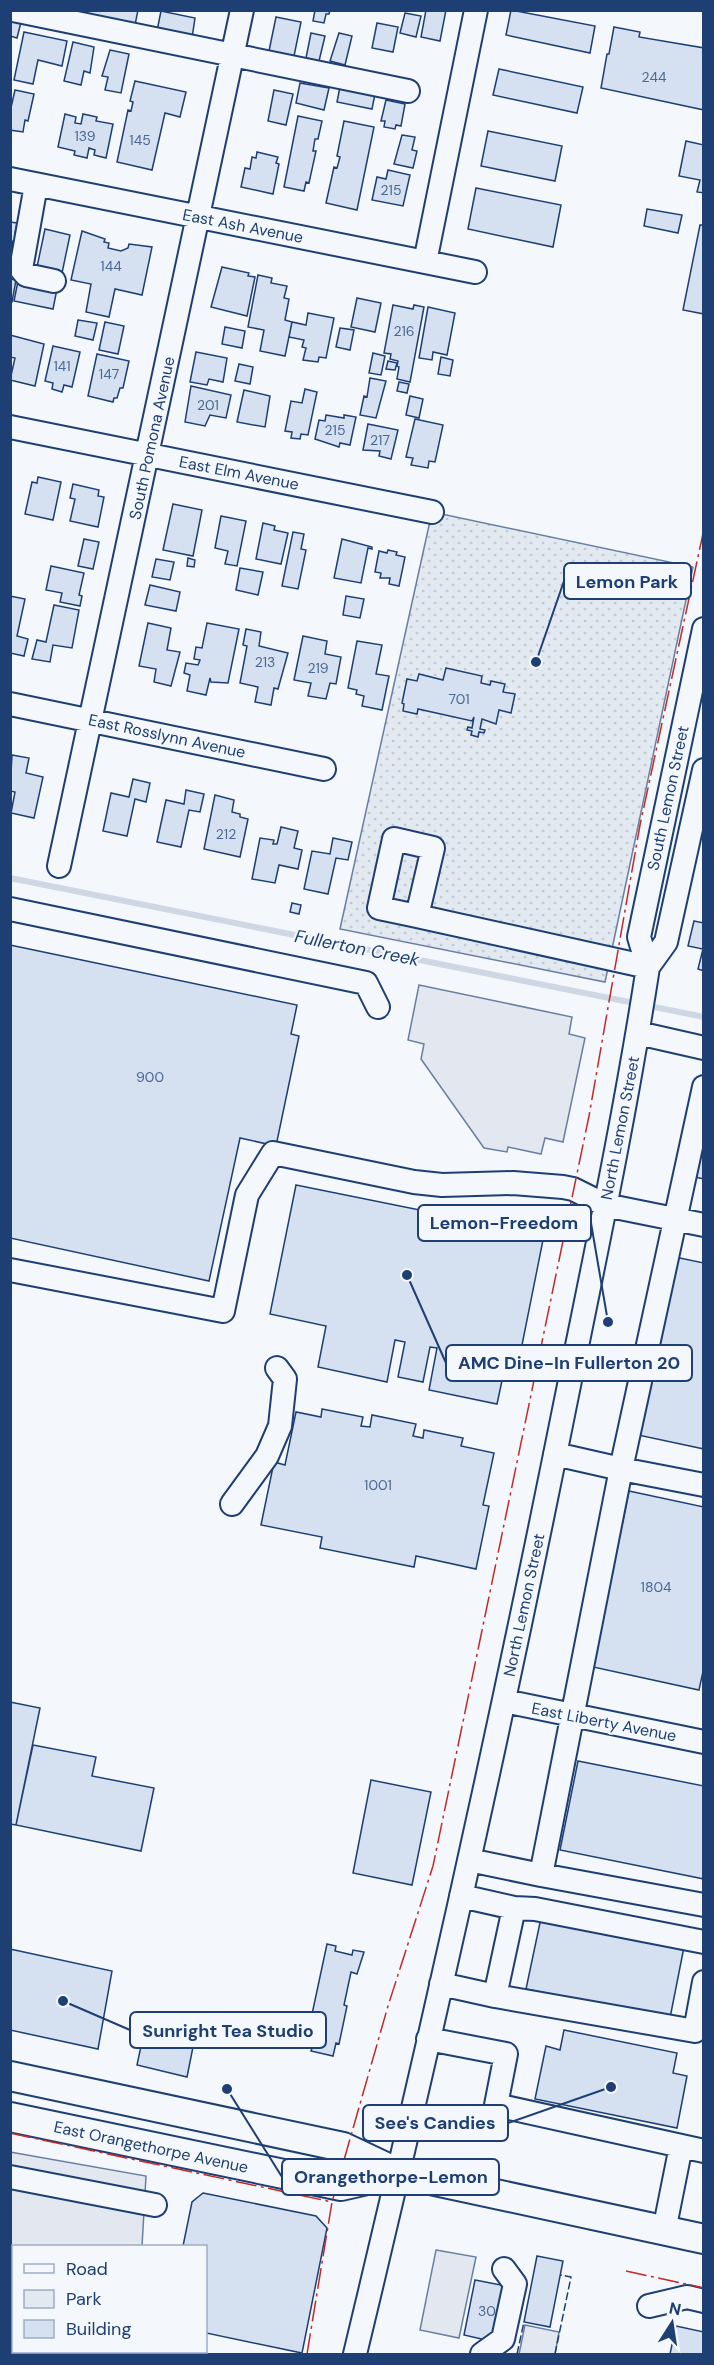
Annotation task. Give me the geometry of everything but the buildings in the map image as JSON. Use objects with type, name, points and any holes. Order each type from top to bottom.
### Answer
[{"type":"main road","name":"East Orangethorpe Avenue","points":[[10,2076],[343,2146],[398,2173],[704,2240]]},
{"type":"main road","name":"East Orangethorpe Avenue","points":[[10,2117],[341,2186],[398,2173]]},
{"type":"street","points":[[13,10],[79,17],[233,55],[408,91]]},
{"type":"street","name":"South Pomona Avenue","points":[[59,866],[242,10]]},
{"type":"street","points":[[425,262],[476,10]]},
{"type":"street","name":"East Ash Avenue","points":[[10,180],[475,272]]},
{"type":"street","points":[[36,185],[21,269],[26,275],[54,280]]},
{"type":"street","name":"East Elm Avenue","points":[[10,427],[432,512]]},
{"type":"street","name":"South Lemon Street","points":[[647,977],[639,938],[704,629]]},
{"type":"street","name":"East Rosslynn Avenue","points":[[10,705],[324,769]]},
{"type":"street","name":"South Lemon Street","points":[[638,1033],[647,977],[666,942],[704,770]]},
{"type":"street","points":[[10,909],[366,983],[378,1007]]},
{"type":"street","points":[[417,916],[647,977]]},
{"type":"street","points":[[638,1033],[704,1048]]},
{"type":"street","name":"North Lemon Street","points":[[398,2173],[504,1701],[638,1033]]},
{"type":"street","points":[[541,1875],[621,1469],[704,1087]]},
{"type":"street","points":[[10,1270],[224,1311],[247,1195],[273,1153],[414,1182],[442,1185],[513,1184],[563,1187],[573,1189],[605,1205],[704,1225]]},
{"type":"street","points":[[232,1504],[267,1456],[280,1426],[285,1379],[277,1368]]},
{"type":"street","points":[[555,1454],[704,1485]]},
{"type":"street","name":"East Liberty Avenue","points":[[504,1701],[704,1742]]},
{"type":"street","points":[[469,1860],[704,1905]]},
{"type":"street","points":[[461,1896],[514,1908],[535,1909],[704,1942]]},
{"type":"street","points":[[495,1996],[514,1908]]},
{"type":"street","points":[[441,1984],[495,1996],[695,2031],[704,1983]]},
{"type":"street","points":[[428,2039],[506,2054],[496,2105],[698,2148],[664,2231]]},
{"type":"street","points":[[355,2355],[398,2173]]},
{"type":"street","points":[[10,2177],[155,2205]]},
{"type":"street","points":[[482,2355],[503,2339],[515,2284],[504,2269]]},
{"type":"street","points":[[650,2306],[687,2297],[704,2301]]},
{"type":"green space","points":[[432,512],[693,567],[605,982],[340,929]]},
{"type":"shaded area","points":[[419,985],[572,1017],[569,1034],[585,1038],[563,1142],[545,1138],[541,1154],[508,1147],[507,1152],[484,1148],[421,1059],[424,1044],[408,1040]]},
{"type":"shaded area","points":[[10,2152],[146,2176],[142,2245],[12,2245],[12,2353],[201,2354],[11,2354]]},
{"type":"shaded area","points":[[436,2250],[476,2257],[459,2338],[420,2330]]},
{"type":"shaded area","points":[[525,2325],[559,2332],[555,2354],[519,2354]]},
{"type":"waterway","name":"Fullerton Creek","points":[[10,878],[704,1017]]},
{"type":"fence","points":[[555,2354],[571,2277],[561,2275]]},
{"type":"fence","points":[[517,2354],[524,2322]]},
{"type":"power","points":[[307,2354],[332,2202],[388,2006],[433,1866],[589,1116],[640,825],[704,529]]},
{"type":"power","points":[[10,2133],[332,2202]]},
{"type":"power","points":[[626,2271],[704,2288]]},
{"type":"place","name":"Lemon Park","points":[[536,662]]},
{"type":"place","name":"AMC Dine-In Fullerton 20","points":[[407,1275]]},
{"type":"place","name":"Lemon-Freedom","points":[[608,1322]]},
{"type":"place","name":"Sunright Tea Studio","points":[[63,2001]]},
{"type":"place","name":"See's Candies","points":[[611,2087]]},
{"type":"place","name":"Orangethorpe-Lemon","points":[[227,2089]]}]
